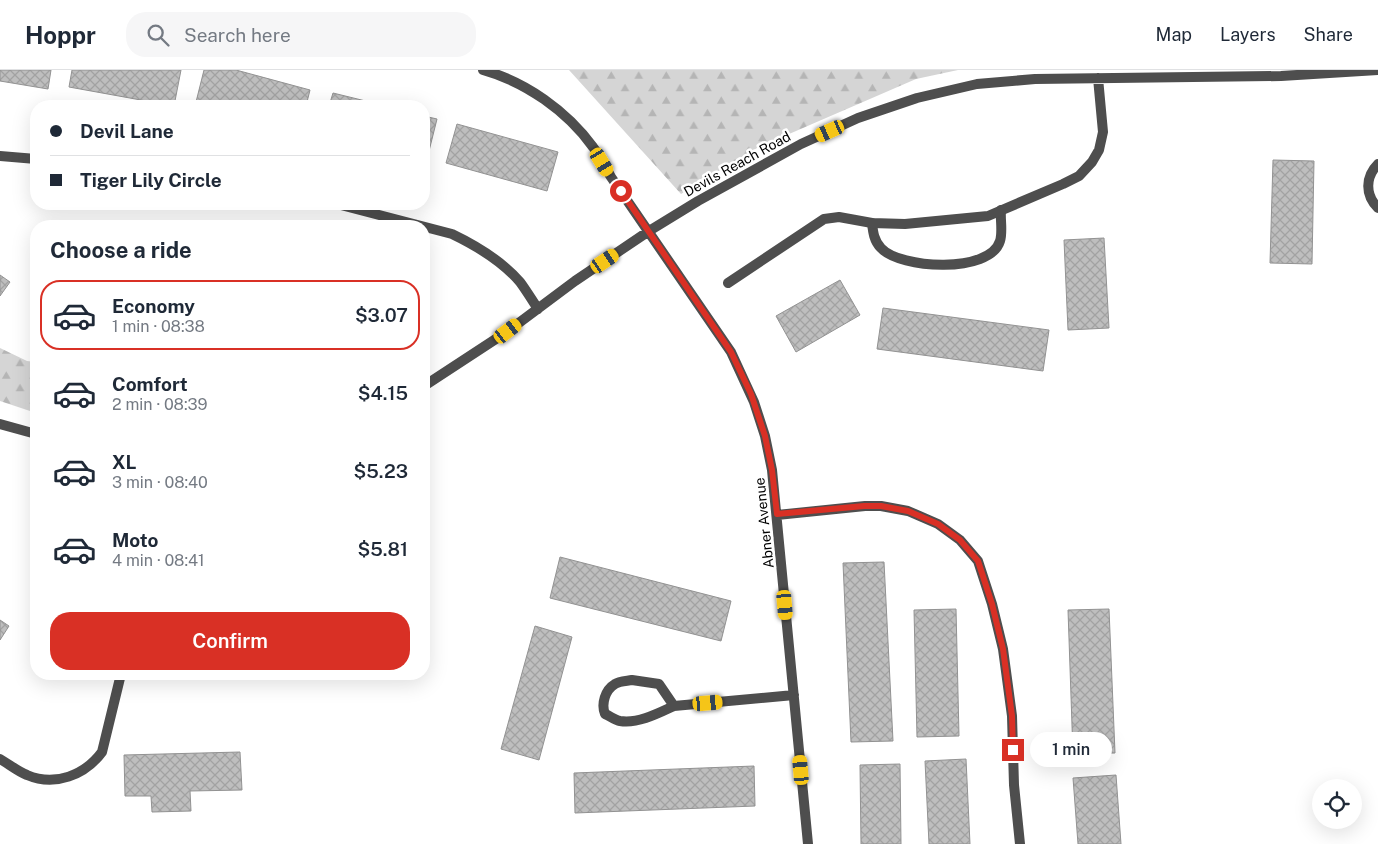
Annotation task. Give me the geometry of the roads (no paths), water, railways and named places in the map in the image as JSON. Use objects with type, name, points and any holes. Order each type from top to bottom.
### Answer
[{"type":"street","name":"Abner Avenue","points":[[483,70],[512,81],[542,98],[570,120],[593,147],[611,177],[731,352],[751,394],[767,444],[772,470],[808,844]]},
{"type":"street","name":"Devils Reach Road","points":[[430,382],[508,331],[649,231],[698,201],[801,144],[858,118],[917,98],[977,84],[1035,79],[1282,76],[1378,70]]},
{"type":"street","points":[[728,283],[824,219],[839,217],[872,223],[905,224],[988,216],[1080,176],[1099,150],[1103,132],[1098,78]]},
{"type":"street","points":[[0,156],[30,158]]},
{"type":"street","points":[[1378,164],[1370,176],[1368,186],[1372,200],[1378,208]]},
{"type":"street","points":[[360,210],[398,220]]},
{"type":"street","points":[[872,223],[873,235],[881,248],[892,257],[912,262],[947,265],[978,260],[992,253],[1000,241],[1001,210]]},
{"type":"street","points":[[430,228],[452,234],[470,242],[496,260],[514,276],[538,308]]},
{"type":"street","points":[[0,424],[30,432]]},
{"type":"street","points":[[777,514],[864,506],[881,506],[908,511],[938,524],[960,540],[978,561],[992,604],[1003,649],[1012,716],[1014,785],[1020,844]]},
{"type":"street","points":[[0,759],[26,775],[45,780],[63,779],[81,772],[95,761],[102,752],[120,680]]},
{"type":"street","points":[[674,706],[659,684],[632,680],[616,683],[606,694],[602,707],[605,714],[621,721],[638,720],[674,706],[794,695]]}]
